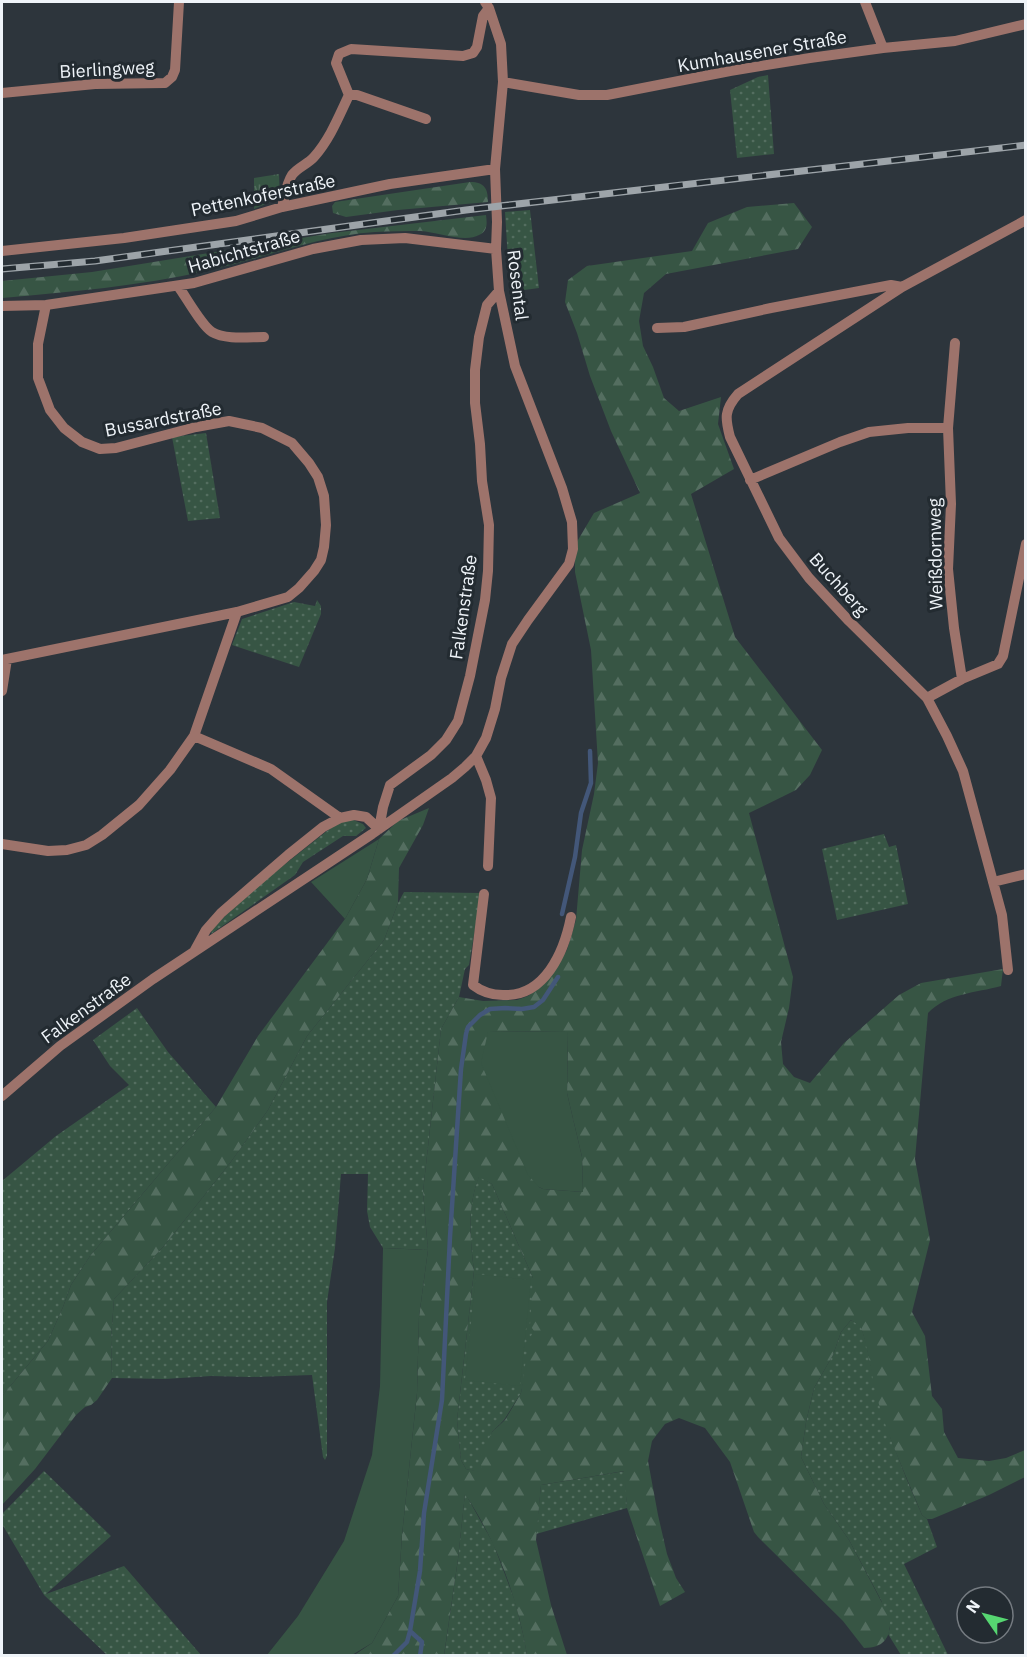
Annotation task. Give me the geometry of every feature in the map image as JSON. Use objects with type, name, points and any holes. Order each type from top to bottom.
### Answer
[{"type":"street","name":"Bierlingweg","points":[[2,93],[95,84],[165,83],[172,77],[175,70],[179,2]]},
{"type":"street","points":[[865,2],[883,48]]},
{"type":"street","points":[[282,207],[293,174],[314,157],[337,122],[349,95],[336,63],[339,54],[351,49],[463,56],[472,53],[477,46],[487,5]]},
{"type":"street","name":"Rosental","points":[[487,5],[501,44],[503,82],[495,169],[498,291],[515,366],[562,488],[572,522],[573,549],[569,564]]},
{"type":"street","name":"Kumhausener Straße","points":[[503,82],[579,96],[607,95],[730,70],[883,48],[955,41],[1026,24]]},
{"type":"street","points":[[349,95],[426,119]]},
{"type":"street","name":"Pettenkoferstraße","points":[[2,251],[124,238],[225,223],[282,207],[390,184],[495,169]]},
{"type":"street","name":"Buchberg","points":[[1008,970],[1002,915],[963,771],[947,735],[927,698],[809,579],[779,538],[730,437],[726,424],[726,412],[738,394],[902,287],[1026,220]]},
{"type":"street","name":"Habichtstraße","points":[[2,306],[45,305],[178,286],[234,273],[313,249],[361,240],[405,238],[496,249]]},
{"type":"street","name":"Buchberg","points":[[657,328],[684,327],[891,285],[902,287]]},
{"type":"street","points":[[178,286],[205,327],[213,333],[225,336],[264,337]]},
{"type":"street","name":"Falkenstraße","points":[[379,829],[390,785],[431,755],[446,740],[458,721],[470,676],[485,600],[489,548],[489,525],[482,481],[475,403],[475,370],[479,337],[487,304],[498,291]]},
{"type":"street","name":"Bussardstraße","points":[[4,660],[237,612],[290,597],[321,560],[324,548],[326,525],[324,496],[318,477],[292,443],[262,428],[229,421],[196,427],[116,448],[100,449],[82,442],[64,428],[50,411],[38,378],[38,344],[45,305]]},
{"type":"street","name":"Weißdornweg","points":[[955,344],[948,428],[951,504],[948,569],[962,679]]},
{"type":"street","points":[[750,480],[869,432],[908,428],[948,428]]},
{"type":"street","points":[[927,698],[962,679],[998,664],[1002,656],[1026,544]]},
{"type":"street","name":"Falkenstraße","points":[[2,1096],[60,1046],[194,952],[379,829],[452,778],[476,756],[486,738],[512,644],[569,564]]},
{"type":"street","points":[[2,844],[48,851],[68,850],[86,845],[121,821],[139,805],[170,770],[194,736],[237,612]]},
{"type":"street","points":[[2,692],[4,660]]},
{"type":"street","points":[[194,736],[270,769],[340,818],[354,815],[366,817],[379,829]]},
{"type":"street","points":[[476,756],[491,798],[488,866]]},
{"type":"street","name":"Falkenstraße","points":[[194,952],[206,930],[221,913],[323,827],[340,818]]},
{"type":"street","points":[[993,882],[1026,874]]},
{"type":"street","points":[[484,894],[473,985],[490,994],[505,996],[518,994],[528,992],[534,987],[549,971],[558,956],[572,917]]},
{"type":"green space","points":[[768,75],[774,154],[737,158],[730,90],[758,77]]},
{"type":"green space","points":[[279,174],[280,198],[254,209],[254,178]]},
{"type":"green space","points":[[470,182],[479,183],[485,187],[488,202],[346,217],[333,213],[332,206],[335,202]]},
{"type":"green space","points":[[794,203],[812,227],[798,249],[666,274],[644,293],[639,321],[643,346],[664,398],[679,411],[721,397],[718,424],[734,469],[691,494],[735,637],[822,750],[810,775],[796,790],[749,813],[793,977],[781,1042],[783,1064],[794,1077],[810,1083],[844,1043],[899,995],[921,983],[1003,969],[1001,986],[944,1001],[928,1013],[915,1159],[930,1240],[912,1312],[925,1336],[932,1396],[942,1409],[944,1432],[958,1458],[989,1461],[1006,1458],[1025,1450],[1025,1477],[932,1519],[927,1519],[922,1515],[880,1410],[861,1327],[851,1320],[841,1332],[833,1355],[814,1388],[801,1457],[824,1504],[849,1540],[890,1618],[889,1631],[881,1644],[864,1648],[843,1621],[758,1537],[754,1532],[730,1462],[705,1428],[679,1418],[665,1424],[652,1441],[648,1461],[667,1554],[676,1578],[685,1592],[660,1606],[627,1508],[624,1471],[541,1485],[536,1540],[551,1605],[567,1655],[527,1655],[518,1613],[505,1571],[487,1532],[465,1494],[444,1655],[353,1656],[372,1643],[398,1596],[417,1393],[419,1317],[428,1250],[423,1192],[441,1029],[459,997],[483,1001],[517,1000],[528,996],[544,984],[567,950],[576,920],[582,850],[598,763],[591,650],[575,572],[575,545],[594,513],[640,493],[611,431],[590,376],[565,302],[568,280],[587,266],[692,251],[708,223],[747,207]],"holes":[[[568,1031],[567,1093],[582,1157],[583,1192],[539,1187],[488,1032]],[[479,1177],[492,1184],[533,1278],[530,1325],[534,1331],[529,1339],[521,1393],[505,1420],[492,1432],[480,1457],[482,1472],[466,1469],[461,1460],[457,1420],[474,1271],[471,1211]]]},
{"type":"green space","points":[[530,210],[539,288],[510,292],[505,212]]},
{"type":"green space","points":[[486,215],[485,229],[473,237],[459,238],[421,231],[353,234],[310,243],[227,266],[155,281],[2,298],[2,281],[92,272],[332,233]]},
{"type":"green space","points":[[206,433],[220,518],[188,521],[172,437]]},
{"type":"green space","points":[[317,600],[321,606],[321,614],[299,667],[232,645],[242,619],[294,602],[315,606]]},
{"type":"green space","points":[[429,808],[423,825],[399,868],[398,903],[384,940],[307,1036],[268,1110],[230,1163],[164,1246],[114,1299],[111,1339],[112,1378],[97,1400],[76,1415],[35,1469],[2,1505],[2,1396],[48,1341],[71,1285],[90,1256],[216,1107],[258,1036],[345,919],[367,879],[379,839],[398,821]]},
{"type":"green space","points":[[351,819],[363,824],[366,828],[356,836],[343,836],[303,862],[295,875],[211,934],[212,929],[246,895],[327,831],[341,821]]},
{"type":"green space","points":[[884,834],[889,847],[896,845],[908,904],[837,920],[822,849]]},
{"type":"green space","points":[[379,839],[367,879],[345,919],[311,882]]},
{"type":"green space","points":[[404,892],[481,893],[469,965],[465,969],[459,997],[441,1029],[423,1192],[428,1250],[383,1248],[370,1227],[367,1211],[368,1174],[341,1174],[335,1248],[327,1302],[327,1456],[325,1460],[312,1375],[112,1378],[111,1339],[114,1299],[164,1246],[230,1163],[268,1110],[307,1036],[384,940]]},
{"type":"green space","points":[[137,1008],[168,1052],[216,1107],[90,1256],[71,1285],[48,1341],[2,1396],[2,1181],[56,1136],[129,1085],[110,1066],[93,1040]]},
{"type":"green space","points":[[568,1031],[567,1093],[582,1157],[583,1192],[543,1189],[528,1175],[481,1063],[488,1032]]},
{"type":"green space","points":[[479,1176],[492,1184],[533,1278],[534,1331],[521,1393],[504,1420],[492,1432],[483,1473],[466,1469],[461,1460],[457,1420],[474,1271],[471,1211]]},
{"type":"green space","points":[[383,1248],[428,1250],[419,1317],[417,1393],[398,1596],[372,1643],[352,1655],[267,1655],[298,1616],[344,1541],[372,1455],[380,1386]]},
{"type":"green space","points":[[476,1274],[531,1280],[520,1386],[465,1380]]},
{"type":"green space","points":[[851,1320],[861,1326],[877,1395],[891,1439],[937,1547],[904,1564],[948,1655],[901,1655],[888,1634],[890,1628],[881,1600],[849,1540],[824,1504],[801,1457],[814,1388],[833,1355],[841,1332]]},
{"type":"green space","points":[[44,1471],[111,1536],[46,1594],[124,1566],[201,1655],[107,1655],[44,1595],[2,1524],[2,1514]]},
{"type":"green space","points":[[625,1471],[627,1508],[536,1534],[541,1485]]},
{"type":"green space","points":[[465,1493],[493,1543],[515,1601],[527,1655],[444,1656]]},
{"type":"waterway","points":[[562,914],[575,857],[581,813],[591,783],[590,751]]},
{"type":"waterway","points":[[393,1656],[407,1642],[410,1631],[420,1571],[424,1513],[442,1400],[461,1069],[466,1034],[468,1027],[490,1009],[534,1007],[543,1000],[558,977]]},
{"type":"waterway","points":[[410,1631],[422,1642],[420,1656]]},
{"type":"railway","points":[[2,269],[95,261],[466,210],[1026,145]]}]
